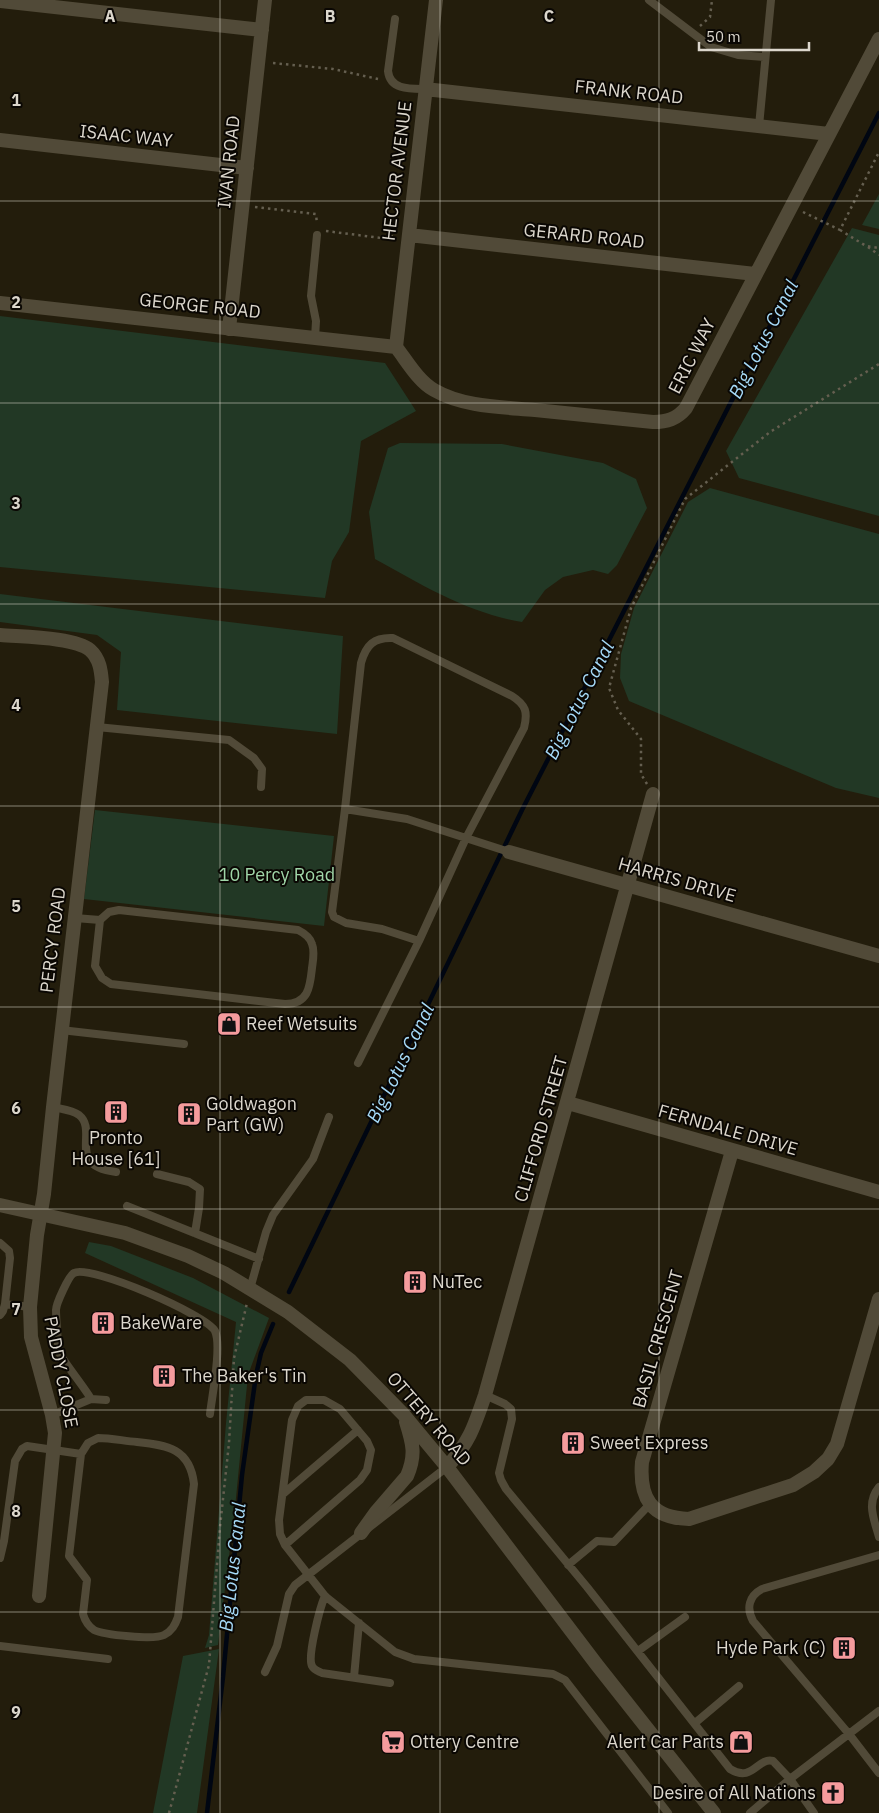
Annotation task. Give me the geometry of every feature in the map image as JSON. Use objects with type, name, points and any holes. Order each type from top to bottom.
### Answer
[{"type":"street","name":"IVAN ROAD","points":[[229,329],[265,0]]},
{"type":"street","name":"HECTOR AVENUE","points":[[396,347],[436,0]]},
{"type":"street","points":[[0,1],[262,30]]},
{"type":"street","name":"ERIC WAY","points":[[396,347],[420,378],[432,389],[449,398],[509,407],[662,422],[677,417],[686,408],[879,39]]},
{"type":"street","name":"FRANK ROAD","points":[[426,89],[829,134]]},
{"type":"street","name":"ISAAC WAY","points":[[0,140],[247,168]]},
{"type":"street","name":"GERARD ROAD","points":[[409,235],[755,274]]},
{"type":"street","name":"GEORGE ROAD","points":[[0,302],[396,347]]},
{"type":"street","name":"PERCY ROAD","points":[[0,634],[64,641],[81,645],[91,651],[97,660],[101,669],[102,682],[44,1194],[40,1214]]},
{"type":"street","name":"CLIFFORD STREET","points":[[448,1467],[463,1449],[473,1432],[485,1395],[653,794]]},
{"type":"street","name":"HARRIS DRIVE","points":[[509,852],[879,956]]},
{"type":"street","name":"FERNDALE DRIVE","points":[[568,1103],[879,1192]]},
{"type":"street","name":"BASIL CRESCENT","points":[[650,1504],[644,1492],[641,1478],[642,1462],[732,1151]]},
{"type":"street","name":"OTTERY ROAD","points":[[0,1205],[125,1233],[158,1244],[224,1274],[249,1296],[268,1300],[288,1312],[350,1360],[403,1414],[448,1467],[598,1665],[714,1813]]},
{"type":"street","name":"PADDY CLOSE","points":[[39,1596],[54,1450],[52,1415],[31,1337],[30,1307],[40,1214]]},
{"type":"street","points":[[650,1504],[662,1514],[674,1518],[689,1519],[793,1484],[814,1472],[828,1459],[837,1444],[879,1299]]},
{"type":"street","points":[[361,1533],[376,1512],[407,1476],[410,1469],[414,1447],[403,1414]]},
{"type":"lane","points":[[649,0],[711,46],[738,55],[765,57]]},
{"type":"lane","points":[[759,126],[771,0]]},
{"type":"lane","points":[[394,19],[388,71],[389,78],[399,86],[409,89],[426,89]]},
{"type":"lane","points":[[314,338],[316,321],[311,296],[317,235]]},
{"type":"lane","points":[[358,1063],[420,941],[466,838],[524,728],[526,710],[522,702],[512,696],[393,638],[382,638],[372,643],[364,651],[361,663],[332,912],[334,917],[346,924],[382,930],[420,941]]},
{"type":"lane","points":[[97,728],[229,740],[254,758],[262,769],[261,787]]},
{"type":"lane","name":"HARRIS DRIVE","points":[[345,809],[407,819],[509,852]]},
{"type":"lane","points":[[75,918],[100,920],[109,912],[119,910],[298,930],[308,936],[313,945],[310,987],[301,1000],[290,1004],[111,984],[102,978],[95,966],[100,920]]},
{"type":"lane","points":[[62,1030],[184,1044]]},
{"type":"lane","points":[[53,1107],[79,1115],[85,1130],[86,1151],[89,1160],[96,1167],[105,1171],[116,1172]]},
{"type":"lane","points":[[249,1296],[266,1232],[273,1215],[313,1159],[329,1117]]},
{"type":"lane","points":[[157,1174],[189,1182],[200,1189],[195,1233]]},
{"type":"lane","points":[[127,1206],[259,1259]]},
{"type":"lane","points":[[0,1243],[9,1251],[10,1258],[5,1304],[0,1315]]},
{"type":"lane","points":[[91,1399],[59,1353],[56,1308],[70,1276],[74,1272],[110,1278],[139,1288],[189,1313],[212,1327],[216,1334],[218,1348],[210,1414]]},
{"type":"lane","points":[[5,1304],[30,1307]]},
{"type":"lane","points":[[485,1395],[505,1404],[511,1409],[512,1419],[499,1473],[501,1480],[730,1769],[747,1773],[770,1760],[790,1779],[810,1812]]},
{"type":"lane","points":[[52,1415],[91,1399],[106,1400]]},
{"type":"lane","points":[[286,1545],[360,1480],[367,1470],[371,1450],[367,1441],[340,1409],[324,1400],[306,1400],[298,1406],[292,1420],[279,1520],[280,1534],[286,1545],[308,1575],[326,1596],[395,1652],[414,1659],[553,1674],[565,1680],[668,1813]]},
{"type":"lane","points":[[282,1494],[358,1430]]},
{"type":"lane","points":[[98,1438],[162,1445],[178,1452],[190,1467],[194,1484],[178,1617],[172,1629],[162,1636],[150,1638],[100,1632],[90,1627],[84,1619],[87,1580],[69,1556],[81,1454],[88,1443],[98,1438]]},
{"type":"lane","points":[[0,1558],[15,1461],[18,1454],[27,1446],[81,1454]]},
{"type":"lane","points":[[265,1672],[278,1646],[289,1594],[295,1585],[448,1467]]},
{"type":"lane","points":[[879,1487],[873,1496],[871,1510],[879,1537]]},
{"type":"lane","points":[[568,1565],[597,1541],[614,1542],[650,1504]]},
{"type":"lane","points":[[879,1555],[762,1589],[753,1596],[749,1606],[753,1621],[849,1734],[879,1773]]},
{"type":"lane","points":[[326,1596],[321,1606],[311,1664],[313,1668],[322,1673],[390,1683]]},
{"type":"lane","points":[[638,1651],[685,1617]]},
{"type":"lane","points":[[354,1677],[360,1623]]},
{"type":"lane","points":[[0,1646],[108,1659]]},
{"type":"lane","points":[[695,1723],[739,1686]]},
{"type":"lane","points":[[750,1813],[790,1779],[879,1711]]},
{"type":"path","points":[[693,32],[710,17],[712,0]]},
{"type":"path","points":[[258,62],[333,70],[392,82]]},
{"type":"path","points":[[840,230],[879,152]]},
{"type":"path","points":[[243,205],[316,214],[317,235],[326,231],[381,238],[409,235]]},
{"type":"path","points":[[816,219],[840,230],[879,255]]},
{"type":"path","points":[[866,246],[879,248]]},
{"type":"path","points":[[653,794],[641,774],[641,739],[618,710],[608,688],[631,608],[685,499],[770,432],[879,364]]},
{"type":"path","points":[[169,1813],[209,1665],[229,1443],[234,1358],[249,1296]]},
{"type":"green space","points":[[879,194],[879,229],[862,225]]},
{"type":"green space","points":[[852,228],[879,235],[879,516],[739,478],[726,451]]},
{"type":"green space","points":[[0,316],[385,363],[416,411],[361,441],[349,532],[332,561],[325,598],[0,567]]},
{"type":"green space","points":[[400,443],[502,444],[603,463],[636,479],[647,508],[617,565],[608,574],[593,570],[563,577],[545,590],[522,622],[502,618],[446,597],[375,559],[369,512],[388,448]]},
{"type":"green space","points":[[710,488],[879,534],[879,798],[836,788],[629,701],[620,678],[621,654],[634,608],[688,502]]},
{"type":"green space","points":[[0,594],[343,636],[337,734],[117,710],[121,652],[97,635],[0,622]]},
{"type":"green space","name":"10 Percy Road","points":[[95,810],[334,836],[324,926],[84,899]]},
{"type":"green space","points":[[89,1242],[111,1246],[193,1278],[269,1318],[248,1375],[235,1508],[218,1645],[205,1648],[209,1635],[236,1322],[85,1253]]},
{"type":"green space","points":[[219,1649],[197,1813],[153,1813],[183,1656]]},
{"type":"waterway","name":"Big Lotus Canal","points":[[289,1292],[522,810],[879,113]]},
{"type":"waterway","name":"Big Lotus Canal","points":[[207,1813],[223,1677],[242,1475],[256,1375],[261,1353],[273,1324]]},
{"type":"place","name":"Reef Wetsuits","points":[[229,1024]]},
{"type":"place","name":"Pronto House [61]","points":[[116,1112]]},
{"type":"place","name":"Goldwagon Part (GW)","points":[[189,1114]]},
{"type":"place","name":"NuTec","points":[[415,1282]]},
{"type":"place","name":"BakeWare","points":[[103,1323]]},
{"type":"place","name":"The Baker's Tin","points":[[164,1376]]},
{"type":"place","name":"Sweet Express","points":[[573,1443]]},
{"type":"place","name":"Hyde Park (C)","points":[[844,1648]]},
{"type":"place","name":"Ottery Centre","points":[[393,1742]]},
{"type":"place","name":"Alert Car Parts","points":[[741,1742]]},
{"type":"place","name":"Desire of All Nations","points":[[833,1793]]}]
